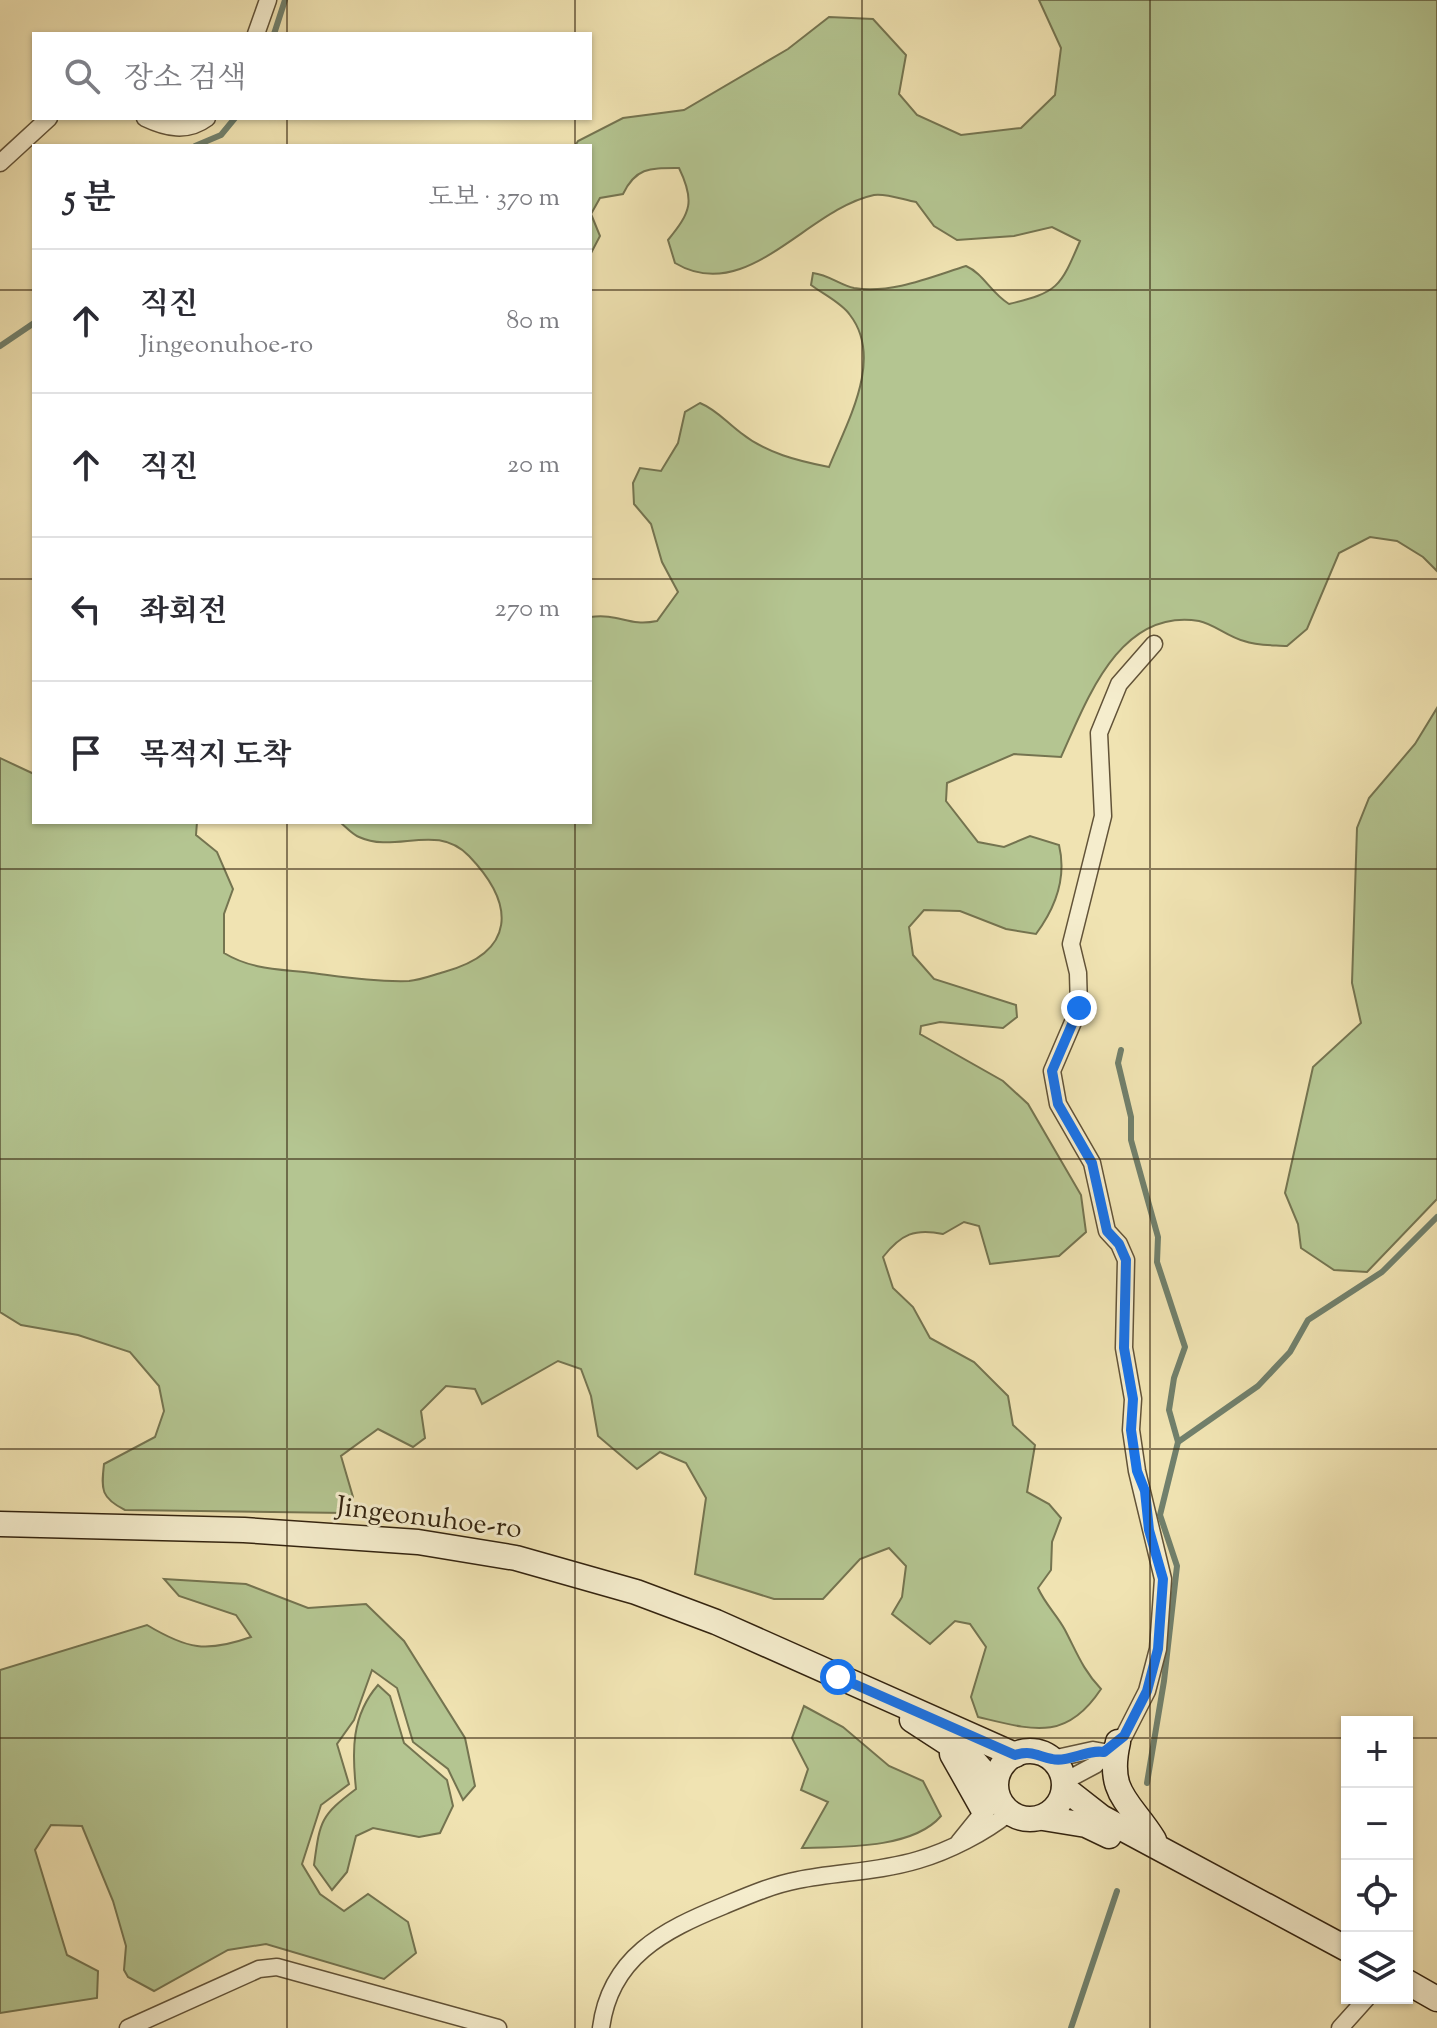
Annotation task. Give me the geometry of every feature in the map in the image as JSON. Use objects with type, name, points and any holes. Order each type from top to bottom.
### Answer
[{"type":"main road","name":"Jingeonuhoe-ro","points":[[0,1524],[260,1531],[418,1542],[516,1558],[636,1592],[786,1652],[873,1695],[1015,1755],[1036,1751],[1052,1759]]},
{"type":"main road","name":"Jingeonuhoe-ro","points":[[873,1695],[972,1759],[996,1800]]},
{"type":"main road","points":[[1111,1747],[1118,1790],[1157,1846]]},
{"type":"main road","points":[[1015,1755],[999,1772],[996,1800],[1031,1820],[1043,1818],[1086,1825],[1137,1848],[1157,1846]]},
{"type":"main road","points":[[1052,1759],[1064,1785],[1101,1817],[1341,1946]]},
{"type":"main road","points":[[1043,1818],[1061,1803],[1064,1785]]},
{"type":"main road","points":[[1413,1985],[1437,1999]]},
{"type":"street","points":[[257,32],[268,0]]},
{"type":"street","points":[[0,163],[47,120]]},
{"type":"street","points":[[152,120],[179,128],[197,125],[204,120]]},
{"type":"street","points":[[1064,1785],[1095,1765],[1131,1725],[1147,1691],[1158,1649],[1163,1579],[1149,1530],[1145,1491],[1137,1471],[1131,1430],[1133,1399],[1124,1348],[1126,1260],[1119,1244],[1107,1231],[1092,1163],[1058,1104],[1052,1071],[1079,1008],[1078,973],[1071,944],[1103,816],[1099,733],[1119,684],[1154,644]]},
{"type":"street","points":[[1052,1759],[1111,1747]]},
{"type":"street","points":[[958,1843],[996,1800]]},
{"type":"street","points":[[601,2028],[603,2016],[622,1975],[639,1951],[669,1929],[759,1891],[797,1880],[919,1860],[958,1843],[996,1800]]},
{"type":"street","points":[[128,2028],[259,1969],[277,1967],[498,2028]]},
{"type":"street","points":[[1340,2028],[1362,2004]]},
{"type":"green space","points":[[1039,0],[1437,0],[1437,571],[1423,557],[1397,541],[1370,537],[1339,553],[1307,629],[1287,646],[1249,643],[1199,621],[1171,621],[1147,629],[1127,643],[1095,685],[1061,757],[1014,754],[947,783],[946,801],[978,842],[1004,847],[1030,836],[1059,845],[1061,881],[1054,903],[1036,934],[1006,929],[960,911],[924,910],[909,927],[913,955],[934,979],[1016,1005],[1017,1017],[1003,1028],[940,1022],[921,1026],[920,1034],[1003,1081],[1028,1104],[1081,1195],[1086,1232],[1059,1256],[990,1264],[979,1226],[964,1222],[943,1234],[924,1232],[909,1235],[883,1257],[893,1288],[913,1307],[930,1338],[974,1362],[1008,1396],[1013,1425],[1035,1445],[1027,1492],[1049,1504],[1061,1518],[1052,1542],[1051,1570],[1038,1588],[1085,1668],[1101,1689],[1075,1718],[1061,1725],[1032,1728],[978,1717],[971,1697],[986,1647],[970,1624],[955,1621],[930,1644],[892,1614],[902,1597],[906,1566],[889,1548],[860,1559],[823,1599],[774,1599],[695,1574],[706,1498],[686,1463],[660,1452],[637,1469],[598,1436],[591,1396],[581,1369],[558,1361],[482,1404],[475,1389],[446,1386],[421,1411],[425,1438],[413,1447],[378,1429],[341,1456],[353,1497],[346,1513],[125,1510],[117,1506],[104,1492],[104,1464],[155,1437],[164,1411],[159,1386],[130,1352],[78,1335],[21,1325],[0,1312],[0,758],[32,773],[32,824],[197,824],[196,835],[217,852],[233,889],[224,914],[224,953],[235,959],[277,969],[409,981],[468,963],[485,952],[496,939],[501,925],[501,909],[495,892],[469,856],[443,841],[373,841],[356,836],[342,824],[592,824],[592,617],[657,621],[678,592],[662,562],[651,524],[634,504],[633,483],[640,468],[661,471],[678,443],[685,412],[700,403],[761,446],[794,459],[829,467],[853,411],[863,371],[864,351],[860,332],[847,311],[811,285],[813,273],[854,288],[883,289],[966,266],[1009,304],[1038,296],[1055,286],[1080,241],[1052,227],[1014,236],[957,240],[934,226],[916,202],[874,195],[849,204],[752,264],[727,272],[701,273],[675,263],[668,240],[682,222],[688,206],[687,189],[679,168],[660,168],[639,174],[623,194],[600,198],[592,212],[592,144],[576,144],[578,141],[623,118],[684,110],[788,49],[829,17],[873,19],[906,55],[899,94],[917,115],[961,135],[1021,128],[1055,95],[1061,48]]},
{"type":"green space","points":[[592,216],[600,236],[592,251]]},
{"type":"green space","points":[[1437,708],[1437,1199],[1367,1272],[1334,1270],[1301,1248],[1298,1224],[1285,1193],[1313,1067],[1361,1023],[1352,983],[1357,828],[1369,798],[1415,744]]},
{"type":"green space","points":[[164,1579],[246,1584],[308,1608],[366,1604],[404,1641],[465,1738],[475,1786],[463,1800],[448,1769],[413,1742],[397,1688],[372,1670],[354,1720],[337,1744],[349,1784],[321,1805],[302,1864],[320,1894],[344,1911],[368,1894],[408,1922],[416,1953],[384,1979],[266,1944],[228,1950],[154,1991],[128,1977],[124,1970],[126,1946],[113,1901],[82,1826],[51,1825],[35,1850],[67,1955],[98,1971],[97,1998],[0,2013],[0,1670],[147,1625],[174,1639],[197,1646],[221,1645],[251,1637],[236,1615],[179,1596]]},
{"type":"green space","points":[[378,1685],[390,1696],[404,1743],[447,1780],[453,1806],[440,1833],[419,1837],[373,1828],[356,1836],[347,1872],[332,1890],[314,1865],[320,1829],[328,1813],[356,1789],[355,1735],[363,1709]]},
{"type":"green space","points":[[804,1706],[843,1727],[889,1766],[923,1781],[941,1816],[929,1827],[895,1840],[856,1846],[802,1848],[828,1802],[801,1790],[808,1769],[792,1738]]},
{"type":"waterway","points":[[275,32],[285,0]]},
{"type":"waterway","points":[[200,144],[221,135],[233,120]]},
{"type":"waterway","points":[[0,346],[32,324]]},
{"type":"waterway","points":[[1121,1050],[1118,1063],[1131,1117],[1131,1140],[1158,1237],[1157,1262],[1185,1347],[1174,1378],[1169,1410],[1178,1442]]},
{"type":"waterway","points":[[1147,1783],[1164,1681],[1177,1566],[1160,1515],[1178,1442],[1258,1386],[1290,1352],[1308,1320],[1382,1272],[1437,1217]]},
{"type":"waterway","points":[[1071,2028],[1117,1891]]},
{"type":"route","points":[[838,1677],[1015,1755],[1036,1751],[1052,1759],[1093,1750],[1104,1752],[1118,1742],[1131,1725],[1147,1691],[1158,1649],[1163,1579],[1149,1530],[1145,1491],[1137,1471],[1131,1430],[1133,1399],[1124,1348],[1126,1260],[1119,1244],[1107,1231],[1092,1163],[1058,1104],[1052,1071],[1079,1008]]}]
